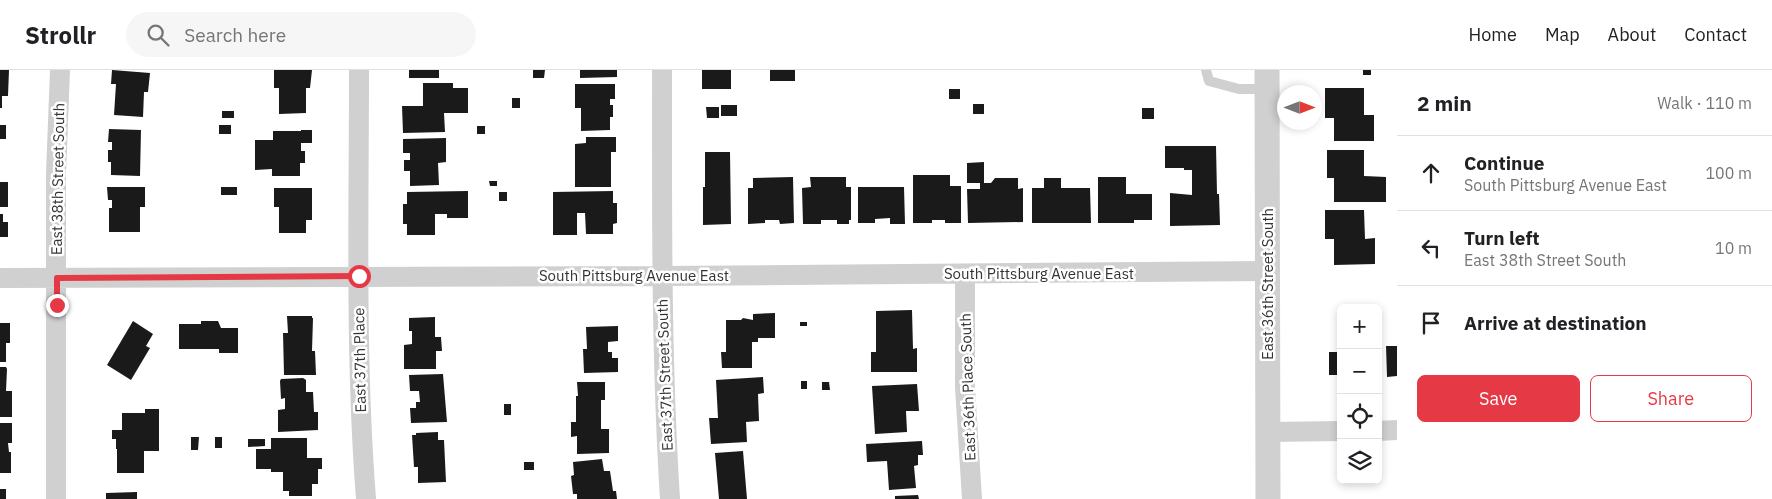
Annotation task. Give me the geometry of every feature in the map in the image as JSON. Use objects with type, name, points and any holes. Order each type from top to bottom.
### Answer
[{"type":"street","name":"East 38th Street South","points":[[56,499],[56,174],[60,70]]},
{"type":"street","name":"East 37th Place","points":[[359,70],[359,276],[362,440],[366,499]]},
{"type":"street","name":"East 37th Street South","points":[[662,70],[662,276],[665,418],[670,499]]},
{"type":"street","name":"East 36th Street South","points":[[1268,80],[1268,499]]},
{"type":"street","name":"South Pittsburg Avenue East","points":[[0,278],[662,276],[1268,271]]},
{"type":"street","name":"East 36th Place South","points":[[965,274],[966,387],[972,499]]},
{"type":"street","points":[[1382,430],[1397,430]]},
{"type":"street","points":[[1268,432],[1337,431]]},
{"type":"lane","points":[[1206,70],[1209,81],[1239,89],[1268,80]]},
{"type":"building","points":[[0,70],[9,70],[8,96],[2,96],[2,108],[0,108]]},
{"type":"building","points":[[112,70],[150,73],[148,92],[144,92],[143,117],[114,115],[116,84],[111,84]]},
{"type":"building","points":[[274,70],[312,70],[310,88],[306,88],[306,113],[279,114],[279,88],[274,88]]},
{"type":"building","points":[[409,70],[439,70],[439,78],[409,78]]},
{"type":"building","points":[[533,70],[545,70],[544,78],[533,78]]},
{"type":"building","points":[[580,70],[617,70],[617,77],[580,78]]},
{"type":"building","points":[[702,70],[731,70],[731,89],[702,89]]},
{"type":"building","points":[[770,70],[795,70],[795,81],[770,81]]},
{"type":"building","points":[[1363,70],[1371,70],[1371,75],[1363,75]]},
{"type":"building","points":[[423,83],[453,83],[453,88],[468,88],[468,113],[444,113],[445,132],[403,133],[402,106],[423,106]]},
{"type":"building","points":[[575,84],[615,84],[615,99],[610,99],[610,105],[613,105],[613,117],[610,117],[610,130],[581,131],[581,108],[575,108]]},
{"type":"building","points":[[1325,88],[1364,88],[1364,115],[1374,115],[1374,141],[1334,141],[1334,118],[1325,118]]},
{"type":"building","points":[[949,89],[960,89],[960,99],[949,99]]},
{"type":"building","points":[[512,98],[520,98],[520,108],[512,108]]},
{"type":"building","points":[[973,104],[984,104],[984,114],[973,114]]},
{"type":"building","points":[[721,105],[737,105],[737,116],[721,116]]},
{"type":"building","points":[[706,107],[719,107],[719,118],[707,118]]},
{"type":"building","points":[[1142,108],[1154,108],[1154,119],[1142,119]]},
{"type":"building","points":[[222,111],[234,111],[234,118],[222,118]]},
{"type":"building","points":[[0,125],[6,125],[6,139],[0,139]]},
{"type":"building","points":[[219,125],[231,125],[231,134],[219,134]]},
{"type":"building","points":[[477,126],[485,126],[485,134],[477,134]]},
{"type":"building","points":[[109,129],[141,130],[140,176],[111,175],[111,162],[108,162],[108,150],[112,150],[112,142],[108,142]]},
{"type":"building","points":[[312,130],[312,143],[301,143],[301,151],[305,151],[305,163],[300,163],[300,176],[272,176],[272,169],[255,170],[255,140],[273,140],[273,131]]},
{"type":"building","points":[[586,137],[616,137],[616,152],[611,152],[611,187],[575,187],[575,144],[586,143]]},
{"type":"building","points":[[446,138],[446,162],[438,163],[439,185],[410,186],[410,171],[404,171],[404,160],[410,160],[410,153],[403,153],[403,139]]},
{"type":"building","points":[[1165,146],[1216,146],[1220,225],[1170,226],[1170,193],[1192,195],[1192,170],[1165,168]]},
{"type":"building","points":[[1327,150],[1364,150],[1364,176],[1386,177],[1386,202],[1334,202],[1334,178],[1327,178]]},
{"type":"building","points":[[705,152],[730,152],[731,224],[703,225]]},
{"type":"building","points":[[984,162],[984,183],[991,183],[995,178],[1018,178],[1018,189],[1023,188],[1023,222],[968,223],[967,189],[980,189],[980,183],[967,183],[967,163]]},
{"type":"building","points":[[913,175],[950,175],[950,186],[961,186],[961,223],[945,223],[945,220],[932,220],[932,223],[913,223]]},
{"type":"building","points":[[793,177],[794,223],[780,224],[779,220],[765,220],[765,223],[748,224],[748,188],[753,188],[753,178]]},
{"type":"building","points":[[810,177],[846,177],[846,187],[851,187],[851,220],[849,220],[849,224],[837,224],[837,220],[821,220],[821,224],[803,224],[802,188],[811,187]]},
{"type":"building","points":[[1098,177],[1126,177],[1126,194],[1152,194],[1152,220],[1134,220],[1134,223],[1098,223]]},
{"type":"building","points":[[1044,178],[1061,178],[1061,188],[1090,188],[1091,223],[1032,223],[1032,188],[1044,188]]},
{"type":"building","points":[[489,181],[497,181],[497,186],[490,186]]},
{"type":"building","points":[[0,182],[8,182],[8,207],[0,207]]},
{"type":"building","points":[[107,187],[145,187],[145,207],[140,207],[140,232],[109,232],[109,208],[112,208],[112,200],[108,200]]},
{"type":"building","points":[[221,187],[237,187],[237,195],[221,195]]},
{"type":"building","points":[[858,187],[904,187],[905,224],[890,224],[890,218],[875,219],[875,223],[858,223]]},
{"type":"building","points":[[274,188],[312,188],[312,220],[306,220],[306,233],[279,233],[279,207],[274,207]]},
{"type":"building","points":[[468,191],[468,218],[447,218],[447,214],[435,214],[435,235],[407,235],[407,224],[403,224],[403,204],[407,204],[407,192]]},
{"type":"building","points":[[613,191],[613,203],[617,203],[617,223],[613,224],[613,234],[586,234],[585,213],[577,213],[577,235],[553,235],[553,192]]},
{"type":"building","points":[[499,192],[507,192],[507,201],[499,201]]},
{"type":"building","points":[[1325,210],[1364,210],[1365,239],[1375,238],[1375,264],[1334,265],[1334,239],[1325,239]]},
{"type":"building","points":[[0,214],[3,214],[3,222],[8,222],[8,237],[0,237]]},
{"type":"building","points":[[912,310],[913,349],[917,348],[917,372],[871,372],[871,352],[876,352],[876,311]]},
{"type":"building","points":[[775,313],[775,338],[758,338],[758,342],[752,342],[752,368],[722,368],[721,352],[726,352],[726,320],[741,320],[743,318],[753,320],[753,314]]},
{"type":"building","points":[[287,316],[312,316],[313,318],[312,351],[315,351],[316,375],[284,375],[283,333],[288,333]]},
{"type":"building","points":[[435,317],[435,337],[441,337],[442,351],[436,351],[436,369],[404,369],[404,345],[412,344],[409,318]]},
{"type":"building","points":[[133,321],[153,334],[146,346],[150,348],[131,380],[107,365]]},
{"type":"building","points":[[201,321],[218,321],[221,328],[238,328],[238,353],[219,353],[219,349],[179,349],[179,324],[201,324]]},
{"type":"building","points":[[800,322],[807,322],[807,326],[800,326]]},
{"type":"building","points":[[0,323],[10,323],[10,343],[6,343],[6,362],[0,362]]},
{"type":"building","points":[[618,326],[618,341],[608,342],[608,352],[612,352],[612,358],[618,358],[618,372],[584,373],[583,349],[587,349],[586,327]]},
{"type":"building","points":[[1386,346],[1397,346],[1397,376],[1387,377]]},
{"type":"building","points":[[1329,352],[1337,352],[1337,375],[1329,375]]},
{"type":"building","points":[[0,367],[6,367],[7,369],[6,391],[12,391],[12,417],[0,417]]},
{"type":"building","points":[[443,374],[447,422],[411,423],[410,408],[416,408],[416,402],[420,402],[419,391],[410,391],[409,375]]},
{"type":"building","points":[[763,377],[764,393],[758,394],[759,421],[746,422],[747,442],[711,444],[709,418],[718,418],[716,380]]},
{"type":"building","points":[[303,378],[306,380],[306,392],[313,392],[314,412],[318,412],[318,430],[278,432],[278,410],[285,409],[285,398],[281,399],[280,381],[281,379]]},
{"type":"building","points":[[801,381],[807,381],[807,389],[801,389]]},
{"type":"building","points":[[577,382],[605,382],[605,400],[601,400],[601,429],[609,429],[609,453],[577,454],[577,436],[571,437],[571,422],[576,422]]},
{"type":"building","points":[[822,382],[829,382],[830,390],[822,390]]},
{"type":"building","points":[[917,384],[919,411],[906,411],[907,432],[875,434],[872,386]]},
{"type":"building","points":[[504,404],[511,404],[511,415],[504,415]]},
{"type":"building","points":[[145,409],[159,409],[159,451],[144,451],[144,473],[117,473],[116,439],[112,439],[112,430],[122,430],[122,413],[145,413]]},
{"type":"building","points":[[0,423],[12,423],[12,443],[8,443],[9,452],[11,452],[11,473],[0,473]]},
{"type":"building","points":[[438,432],[438,440],[444,440],[446,482],[418,483],[418,467],[414,467],[412,435],[416,435],[416,433]]},
{"type":"building","points":[[191,437],[199,437],[198,450],[191,450]]},
{"type":"building","points":[[215,437],[222,437],[222,448],[215,448]]},
{"type":"building","points":[[271,438],[307,438],[307,458],[322,458],[322,469],[318,469],[318,484],[312,484],[312,496],[289,496],[289,491],[283,491],[283,472],[271,472],[271,469],[256,469],[256,449],[271,449]]},
{"type":"building","points":[[248,439],[265,439],[265,446],[248,447]]},
{"type":"building","points":[[922,441],[923,455],[918,455],[918,465],[914,466],[916,488],[889,490],[887,461],[867,462],[866,444]]},
{"type":"building","points":[[743,451],[747,499],[719,499],[715,453]]},
{"type":"building","points":[[602,459],[604,471],[610,471],[613,491],[616,491],[617,499],[577,499],[577,494],[573,494],[571,476],[574,475],[573,462]]},
{"type":"building","points":[[524,462],[534,462],[534,470],[524,470]]},
{"type":"building","points":[[0,489],[6,489],[6,499],[0,499]]},
{"type":"building","points":[[137,492],[137,499],[106,499],[106,493]]},
{"type":"building","points":[[918,495],[919,499],[895,499],[895,496]]},
{"type":"route","points":[[57,305],[57,278],[359,276]]}]
